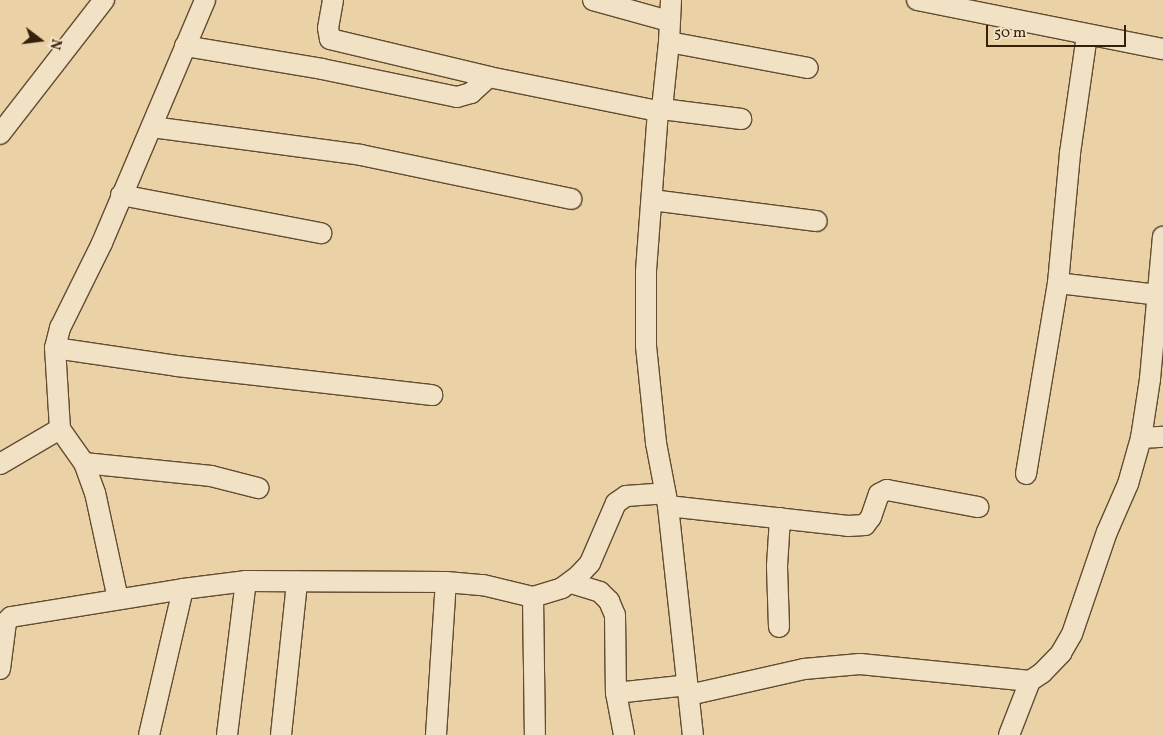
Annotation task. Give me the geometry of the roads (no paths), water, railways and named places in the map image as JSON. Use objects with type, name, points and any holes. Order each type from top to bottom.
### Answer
[{"type":"street","points":[[0,134],[104,0]]},
{"type":"street","points":[[118,599],[94,493],[84,464],[60,429],[55,348],[60,328],[102,243],[205,0]]},
{"type":"street","points":[[332,0],[328,28],[330,39],[489,77],[660,110],[741,119]]},
{"type":"street","points":[[593,0],[668,21]]},
{"type":"street","points":[[670,0],[669,42],[660,110],[646,272],[646,346],[656,443],[667,500],[693,735]]},
{"type":"street","points":[[917,0],[1163,49]]},
{"type":"street","points":[[1026,474],[1058,283],[1070,153],[1087,35]]},
{"type":"street","points":[[669,42],[808,68]]},
{"type":"street","points":[[185,46],[322,69],[457,97],[471,93],[489,77]]},
{"type":"street","points":[[152,127],[361,155],[571,199]]},
{"type":"street","points":[[121,196],[321,234]]},
{"type":"street","points":[[652,200],[818,221]]},
{"type":"street","points":[[1009,735],[1030,681],[1049,666],[1061,653],[1072,634],[1107,532],[1128,484],[1141,438],[1150,379],[1163,238]]},
{"type":"street","points":[[1058,283],[1158,295]]},
{"type":"street","points":[[55,348],[177,366],[432,395]]},
{"type":"street","points":[[0,464],[60,429]]},
{"type":"street","points":[[1141,438],[1163,437]]},
{"type":"street","points":[[84,464],[211,476],[258,488]]},
{"type":"street","points":[[0,669],[6,622],[11,617],[183,589],[246,581],[446,582],[483,585],[533,597],[571,583],[590,563],[616,503],[626,496],[667,500],[780,518],[848,526],[865,525],[871,517],[879,494],[887,490],[978,507]]},
{"type":"street","points":[[779,627],[777,566],[780,518]]},
{"type":"street","points":[[227,735],[246,581]]},
{"type":"street","points":[[281,735],[297,582]]},
{"type":"street","points":[[436,735],[446,582]]},
{"type":"street","points":[[571,583],[600,592],[609,601],[615,615],[616,693],[624,735]]},
{"type":"street","points":[[149,735],[183,589]]},
{"type":"street","points":[[533,597],[535,735]]},
{"type":"street","points":[[616,693],[688,690],[804,669],[860,664],[1030,681]]}]
